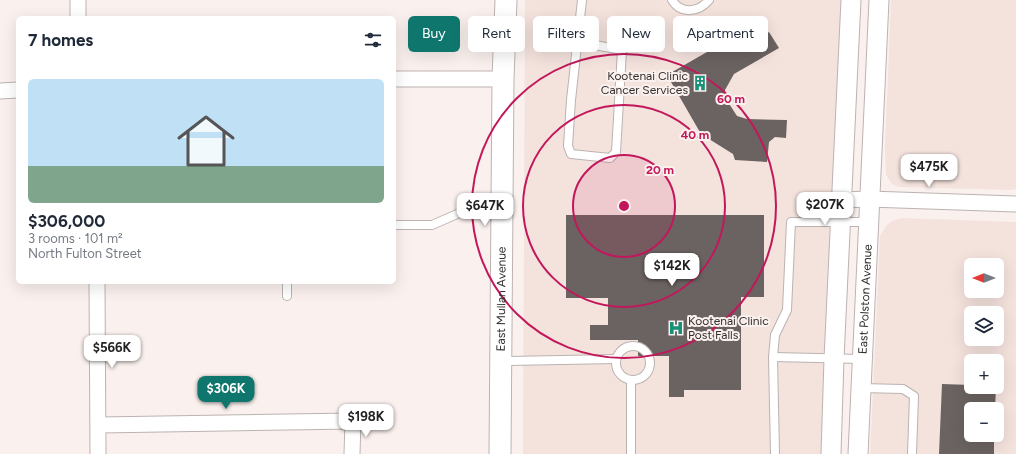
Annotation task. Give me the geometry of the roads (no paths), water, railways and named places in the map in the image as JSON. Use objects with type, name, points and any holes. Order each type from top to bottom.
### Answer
[{"type":"main road","name":"East Mullan Avenue","points":[[500,454],[503,79],[506,0]]},
{"type":"street","points":[[78,0],[78,16]]},
{"type":"street","points":[[831,454],[851,0]]},
{"type":"street","name":"East Polston Avenue","points":[[858,454],[879,0]]},
{"type":"street","points":[[396,79],[503,79]]},
{"type":"street","points":[[0,91],[16,90]]},
{"type":"street","points":[[842,200],[869,199],[1016,204]]},
{"type":"street","points":[[98,284],[98,454]]},
{"type":"street","points":[[98,424],[353,422],[352,454]]},
{"type":"lane","points":[[580,16],[582,0]]},
{"type":"lane","points":[[672,0],[679,7],[693,10],[705,5],[709,0]]},
{"type":"lane","points":[[578,42],[622,50],[616,152],[610,158],[577,156],[571,154],[568,146],[571,100],[578,42]]},
{"type":"lane","points":[[396,225],[432,225],[464,211],[502,211]]},
{"type":"lane","points":[[775,454],[773,357],[775,335],[787,310],[790,222],[868,222]]},
{"type":"lane","points":[[287,284],[288,296]]},
{"type":"lane","points":[[626,346],[637,346],[647,353],[650,363],[649,369],[642,378],[631,380],[625,379],[617,371],[615,359],[621,350],[626,346]]},
{"type":"lane","points":[[773,357],[862,359]]},
{"type":"lane","points":[[501,361],[615,359]]},
{"type":"lane","points":[[631,380],[631,454]]},
{"type":"lane","points":[[861,388],[903,389],[914,396],[912,454]]},
{"type":"place","name":"Kootenai Clinic Cancer Services","points":[[700,83]]},
{"type":"place","name":"Kootenai Clinic Post Falls","points":[[676,328]]}]
